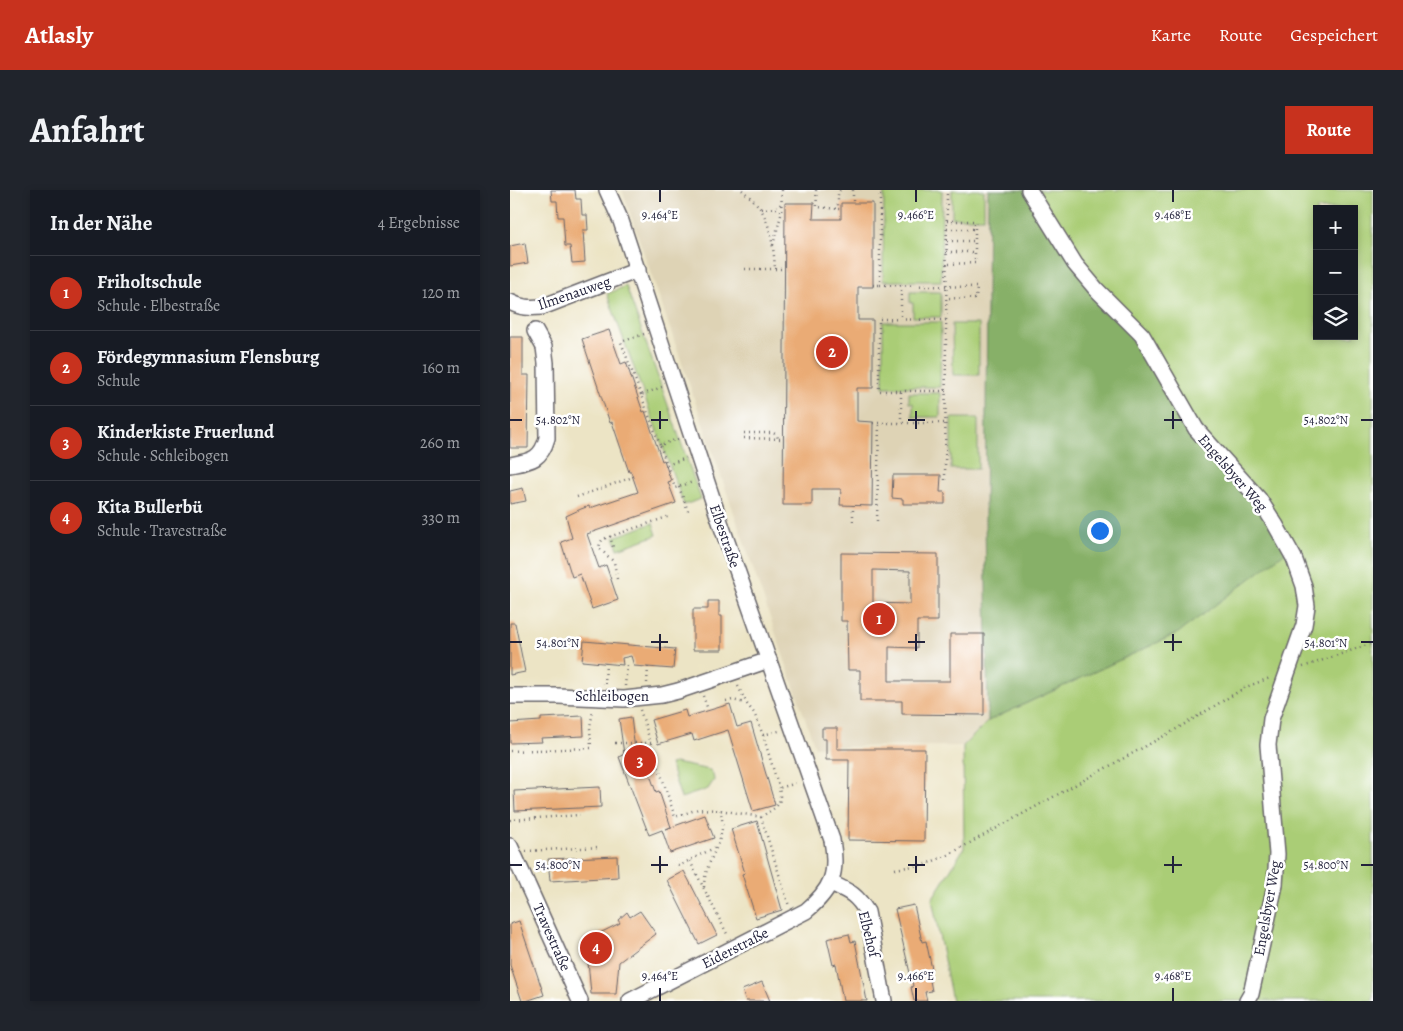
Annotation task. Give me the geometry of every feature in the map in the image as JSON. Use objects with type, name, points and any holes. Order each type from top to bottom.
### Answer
[{"type":"street","name":"Elbestraße","points":[[607,190],[621,221],[638,270],[706,478],[832,840],[835,856],[831,883]]},
{"type":"street","name":"Engelsbyer Weg","points":[[1030,190],[1075,264],[1096,289],[1142,335],[1196,428],[1259,499],[1294,558],[1304,586],[1307,606],[1304,624],[1270,719],[1268,744],[1277,854],[1275,885],[1251,994],[1247,1001]]},
{"type":"street","name":"Ilmenauweg","points":[[510,302],[527,308],[542,307],[638,270]]},
{"type":"street","points":[[510,465],[529,461],[539,456],[545,448],[547,438],[546,363],[544,347],[535,330]]},
{"type":"street","name":"Schleibogen","points":[[510,696],[630,699],[678,691],[769,660]]},
{"type":"street","name":"Travestraße","points":[[512,850],[580,1001]]},
{"type":"street","name":"Eiderstraße","points":[[630,1001],[806,911],[822,898],[831,883]]},
{"type":"street","name":"Elbehof","points":[[831,883],[851,892],[867,912],[884,1001]]},
{"type":"path","points":[[742,190],[761,209],[773,249],[775,269]]},
{"type":"path","points":[[773,249],[780,222],[782,190]]},
{"type":"path","points":[[816,190],[817,207],[840,209],[838,192],[840,190]]},
{"type":"path","points":[[853,190],[853,203]]},
{"type":"path","points":[[880,190],[880,285]]},
{"type":"path","points":[[945,480],[947,190]]},
{"type":"path","points":[[761,209],[776,208],[782,203]]},
{"type":"path","points":[[946,220],[975,221],[975,264],[946,264]]},
{"type":"path","points":[[946,229],[975,229]]},
{"type":"path","points":[[946,240],[975,240]]},
{"type":"path","points":[[946,252],[975,252]]},
{"type":"path","points":[[745,269],[785,269]]},
{"type":"path","points":[[873,285],[977,287],[976,299],[946,298]]},
{"type":"path","points":[[902,286],[902,320]]},
{"type":"path","points":[[946,320],[879,319],[879,390],[946,391]]},
{"type":"path","points":[[657,329],[621,342],[675,488],[706,478]]},
{"type":"path","points":[[641,394],[675,383]]},
{"type":"path","points":[[900,423],[901,390]]},
{"type":"path","points":[[873,423],[946,423]]},
{"type":"path","points":[[877,521],[879,423]]},
{"type":"path","points":[[744,433],[773,433],[777,435],[778,439]]},
{"type":"path","points":[[660,444],[692,434]]},
{"type":"path","points":[[744,438],[784,439]]},
{"type":"path","points":[[666,465],[698,454]]},
{"type":"path","points":[[576,496],[633,477]]},
{"type":"path","points":[[679,487],[688,511]]},
{"type":"path","points":[[853,521],[854,505]]},
{"type":"path","points":[[617,579],[614,562],[599,548],[603,539],[670,516]]},
{"type":"path","points":[[610,536],[613,546]]},
{"type":"path","points":[[895,869],[926,864],[948,855],[1173,731],[1246,687],[1373,643]]},
{"type":"path","points":[[510,751],[592,748],[590,727],[600,698],[606,663]]},
{"type":"path","points":[[627,665],[630,699],[651,742],[674,816],[698,809],[728,811],[761,817],[778,806],[781,797],[763,735],[754,713],[747,704],[732,672]]},
{"type":"path","points":[[726,701],[733,700],[747,704]]},
{"type":"path","points":[[615,743],[651,742]]},
{"type":"path","points":[[779,788],[810,778]]},
{"type":"path","points":[[704,888],[708,870],[721,838],[722,820],[720,810]]},
{"type":"path","points":[[722,820],[728,811]]},
{"type":"path","points":[[510,820],[580,815]]},
{"type":"path","points":[[761,817],[793,918]]},
{"type":"path","points":[[678,866],[717,846]]},
{"type":"path","points":[[512,850],[599,847]]},
{"type":"path","points":[[690,860],[734,948]]},
{"type":"shaded area","points":[[622,190],[988,190],[985,518],[988,721],[963,746],[815,747]]},
{"type":"green space","points":[[884,190],[942,190],[941,281],[883,281]]},
{"type":"green space","points":[[952,190],[984,190],[984,218],[952,218]]},
{"type":"green space","points":[[988,190],[1024,190],[1255,500],[1287,551],[1178,633],[988,721],[985,518]]},
{"type":"green space","points":[[1024,190],[1373,190],[1373,1001],[952,1001],[932,899],[964,848],[963,746],[988,721],[1178,633]]},
{"type":"green space","points":[[626,286],[701,499],[684,505],[607,294]]},
{"type":"green space","points":[[910,292],[941,292],[941,317],[913,317],[913,303],[910,303]]},
{"type":"green space","points":[[883,322],[941,322],[940,387],[883,387]]},
{"type":"green space","points":[[952,324],[979,324],[979,375],[953,375]]},
{"type":"green space","points":[[909,393],[940,393],[940,417],[913,417],[913,403],[909,403]]},
{"type":"green space","points":[[951,418],[978,418],[978,469],[951,469]]},
{"type":"green space","points":[[653,523],[657,535],[618,549],[614,537]]},
{"type":"green space","points":[[675,763],[710,770],[714,780],[708,789],[681,798],[670,764]]},
{"type":"building","points":[[551,190],[575,190],[576,199],[581,199],[582,215],[587,215],[588,230],[583,230],[585,262],[572,263],[570,246],[565,246],[563,217],[558,217],[557,201],[552,201]]},
{"type":"building","points":[[785,203],[814,203],[813,219],[841,219],[841,203],[873,203],[873,287],[858,287],[858,320],[873,320],[873,388],[857,388],[857,421],[873,422],[872,506],[840,505],[841,489],[812,489],[812,505],[783,505]]},
{"type":"building","points":[[525,243],[528,263],[510,266],[510,246]]},
{"type":"building","points":[[609,330],[621,364],[626,362],[662,461],[664,460],[671,481],[668,482],[676,503],[587,534],[599,568],[606,565],[618,600],[592,609],[580,574],[572,577],[561,542],[572,538],[566,516],[589,506],[590,508],[638,492],[612,422],[610,423],[582,339]]},
{"type":"building","points":[[510,337],[523,337],[523,375],[529,375],[528,448],[510,448]]},
{"type":"building","points":[[893,475],[941,475],[940,492],[945,492],[945,504],[903,504],[903,499],[892,498]]},
{"type":"building","points":[[523,488],[526,501],[510,504],[510,491]]},
{"type":"building","points":[[841,553],[938,554],[938,621],[917,621],[917,648],[889,647],[889,681],[950,681],[950,634],[984,634],[984,715],[902,714],[902,701],[860,701],[860,670],[848,670],[847,621],[841,621]],"holes":[[[873,570],[910,571],[910,604],[873,603]]]},
{"type":"building","points":[[708,601],[719,601],[719,616],[722,616],[722,650],[693,650],[693,609],[708,609]]},
{"type":"building","points":[[510,623],[515,623],[525,672],[510,675]]},
{"type":"building","points":[[584,641],[675,649],[673,669],[634,666],[631,656],[622,658],[623,665],[582,661]]},
{"type":"building","points":[[730,704],[737,727],[751,723],[775,805],[753,811],[728,730],[694,741],[692,734],[658,744],[651,720],[685,710],[687,717]]},
{"type":"building","points":[[583,716],[584,736],[541,738],[542,742],[510,743],[510,723],[541,721],[541,718]]},
{"type":"building","points":[[631,717],[635,750],[641,749],[656,792],[659,791],[671,827],[666,829],[705,815],[714,838],[670,853],[662,830],[649,835],[619,757],[624,754],[619,719]]},
{"type":"building","points":[[822,728],[837,728],[837,749],[925,749],[924,841],[848,840],[849,760],[826,760],[826,739],[822,739]]},
{"type":"building","points":[[600,787],[601,807],[515,811],[514,791]]},
{"type":"building","points":[[757,821],[782,910],[756,918],[742,874],[745,873],[731,829]]},
{"type":"building","points":[[617,856],[618,877],[550,881],[548,859]]},
{"type":"building","points":[[684,871],[717,935],[699,944],[667,880]]},
{"type":"building","points":[[914,905],[922,942],[926,941],[932,969],[928,970],[932,991],[925,992],[927,1001],[914,1001],[911,987],[913,986],[895,909]]},
{"type":"building","points":[[640,911],[656,934],[619,962],[616,994],[591,994],[586,940],[620,923],[618,920],[627,912],[630,917]]},
{"type":"building","points":[[519,921],[544,995],[526,1001],[522,1001],[510,965],[510,924]]},
{"type":"building","points":[[849,934],[851,942],[855,941],[867,1001],[843,1001],[836,964],[833,965],[827,939]]},
{"type":"building","points":[[762,982],[770,1001],[746,1001],[742,990]]},
{"type":"place","name":"Fördegymnasium Flensburg","points":[[832,352]]},
{"type":"place","name":"Friholtschule","points":[[879,619]]},
{"type":"place","name":"Kinderkiste Fruerlund","points":[[640,761]]},
{"type":"place","name":"Kita Bullerbü","points":[[596,948]]}]
